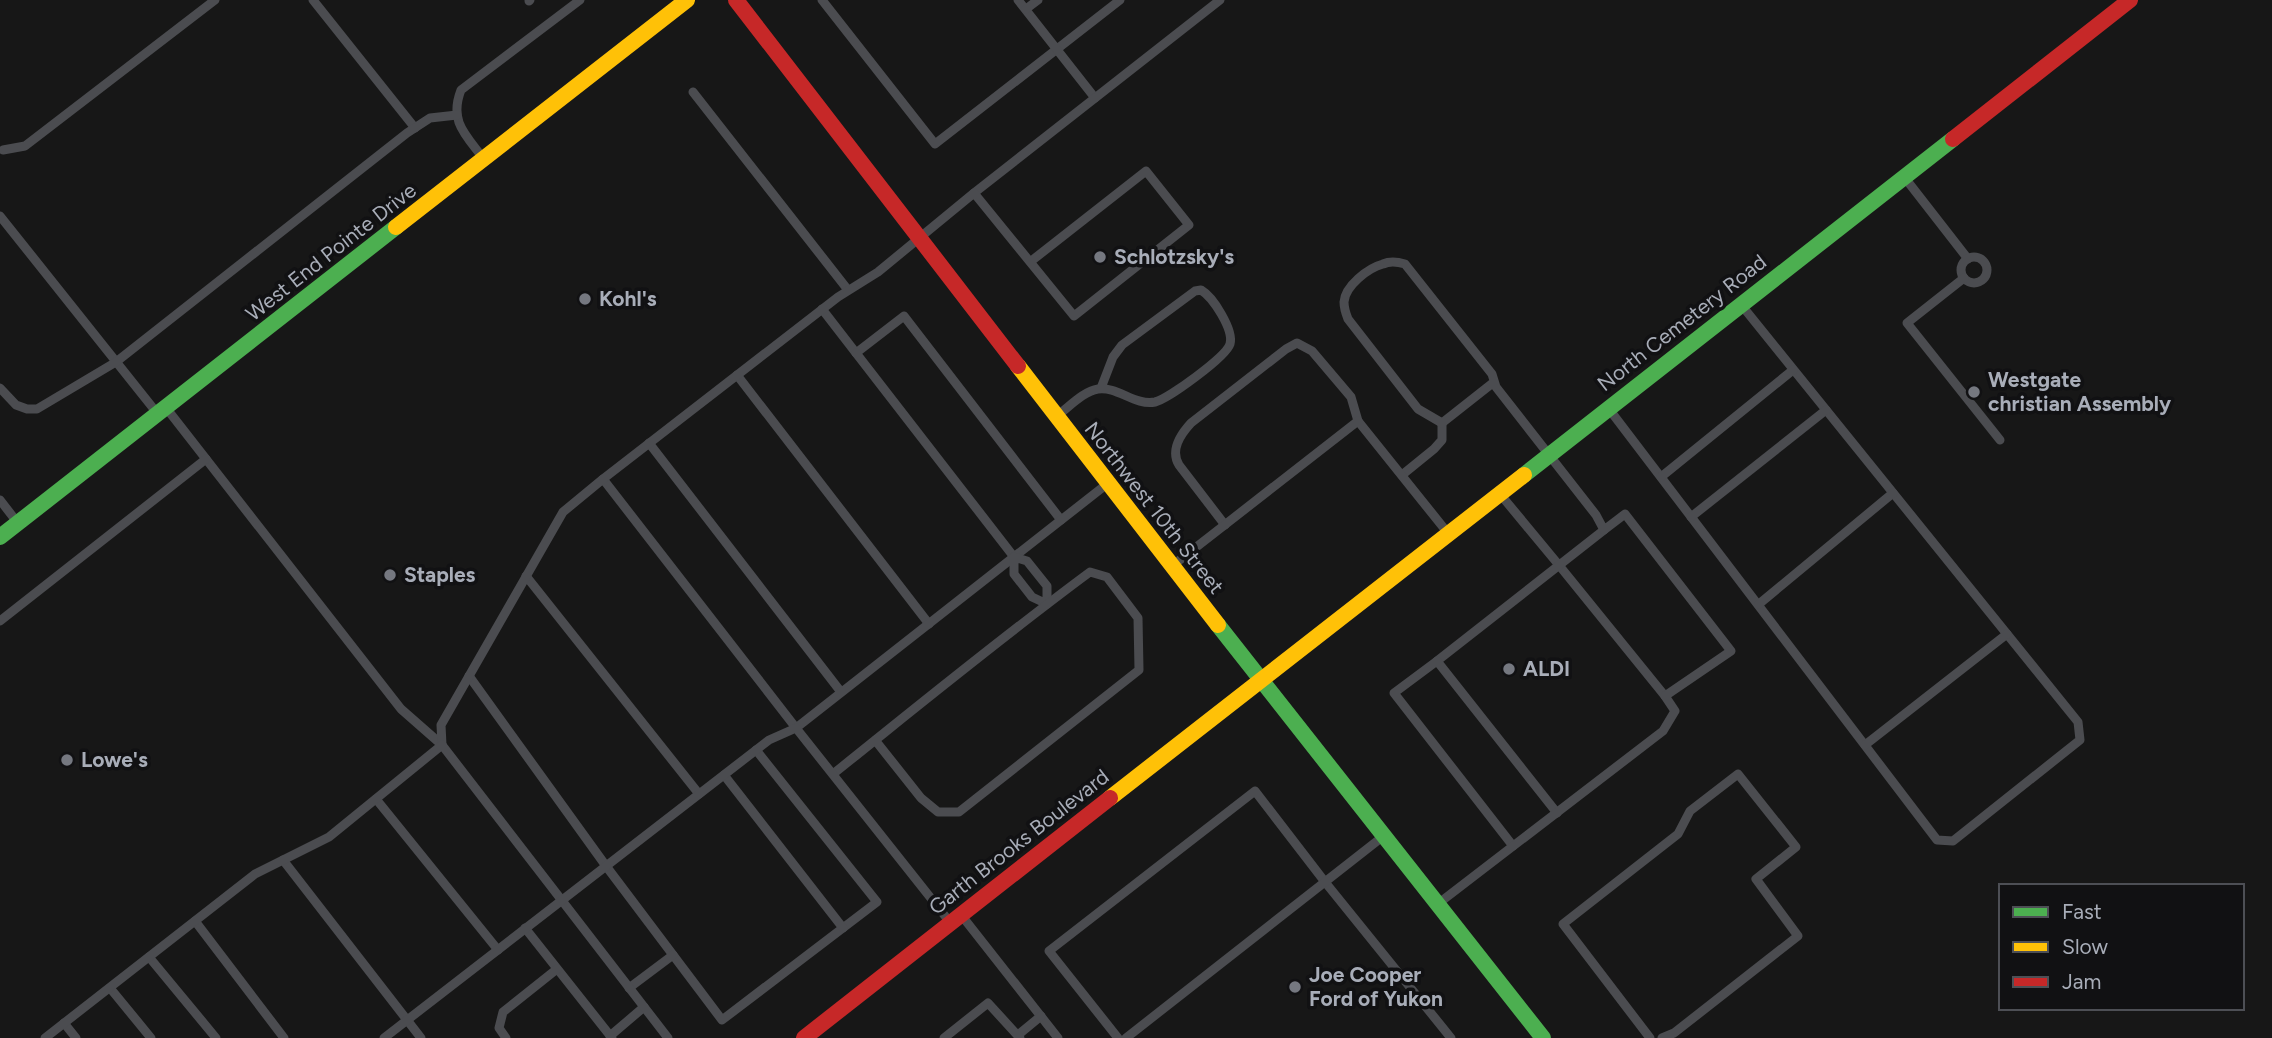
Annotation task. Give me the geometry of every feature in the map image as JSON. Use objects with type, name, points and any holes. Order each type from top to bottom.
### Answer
[{"type":"street","name":"West End Pointe Drive","points":[[0,537],[687,0]]},
{"type":"street","name":"Northwest 10th Street","points":[[736,0],[1260,680],[1543,1038]]},
{"type":"street","name":"North Cemetery Road","points":[[1260,680],[2130,0]]},
{"type":"street","name":"Garth Brooks Boulevard","points":[[804,1038],[1260,680]]},
{"type":"lane","points":[[1,151],[25,146],[215,0]]},
{"type":"lane","points":[[313,0],[415,128]]},
{"type":"lane","points":[[484,159],[458,124],[456,103],[461,90],[580,0]]},
{"type":"lane","points":[[822,0],[936,144],[1119,0]]},
{"type":"lane","points":[[1018,0],[1095,98]]},
{"type":"lane","points":[[1026,9],[1038,0]]},
{"type":"lane","points":[[442,746],[441,725],[563,512],[822,309],[878,272],[1220,0]]},
{"type":"lane","points":[[693,92],[848,290]]},
{"type":"lane","points":[[0,388],[16,405],[37,409],[116,362],[415,128],[430,118],[457,115]]},
{"type":"lane","points":[[974,193],[1030,262],[1074,316],[1189,225],[1146,171],[1030,262]]},
{"type":"lane","points":[[1904,177],[1968,259]]},
{"type":"lane","points":[[0,216],[116,362],[206,459],[401,709],[442,746],[668,1038]]},
{"type":"lane","points":[[1968,259],[1980,259],[1986,265],[1987,273],[1980,282],[1971,282],[1964,278],[1961,269],[1968,259]]},
{"type":"lane","points":[[1442,423],[1418,409],[1348,319],[1344,303],[1348,289],[1381,264],[1405,264],[1492,374],[1494,382],[1596,515],[1604,530]]},
{"type":"lane","points":[[1964,278],[1907,323],[2000,440]]},
{"type":"lane","points":[[1056,416],[1092,391],[1101,388],[1152,403],[1163,400],[1218,359],[1230,346],[1231,339],[1211,298],[1201,290],[1195,291],[1139,331],[1117,351],[1101,388]]},
{"type":"lane","points":[[1608,408],[1937,840],[1952,841],[2080,740],[2078,722],[1741,304]]},
{"type":"lane","points":[[822,309],[1014,557],[1027,561],[1047,586],[1047,604]]},
{"type":"lane","points":[[856,353],[904,316],[1061,520]]},
{"type":"lane","points":[[1225,524],[1179,465],[1174,454],[1175,448],[1191,423],[1297,343],[1308,347],[1350,397],[1358,421],[1448,533]]},
{"type":"lane","points":[[1661,477],[1793,370]]},
{"type":"lane","points":[[737,375],[929,624]]},
{"type":"lane","points":[[1442,423],[1494,382]]},
{"type":"lane","points":[[1691,517],[1826,410]]},
{"type":"lane","points":[[1172,566],[1358,421]]},
{"type":"lane","points":[[1402,475],[1442,440],[1442,423]]},
{"type":"lane","points":[[649,443],[841,692]]},
{"type":"lane","points":[[0,621],[206,459]]},
{"type":"lane","points":[[603,479],[833,774],[1058,1038]]},
{"type":"lane","points":[[384,1038],[769,740],[796,728],[1108,483]]},
{"type":"lane","points":[[1759,604],[1893,493]]},
{"type":"lane","points":[[1437,905],[1663,731],[1675,711],[1559,564],[1499,494]]},
{"type":"lane","points":[[0,500],[18,523]]},
{"type":"lane","points":[[1513,846],[1394,693],[1625,514],[1731,651],[1665,696]]},
{"type":"lane","points":[[1014,557],[1014,574],[1032,597],[1047,604]]},
{"type":"lane","points":[[833,774],[875,740],[1047,604],[1090,572],[1107,577],[1138,618],[1139,670],[959,812],[938,812],[921,798],[875,740]]},
{"type":"lane","points":[[526,576],[699,794]]},
{"type":"lane","points":[[1865,746],[2007,634]]},
{"type":"lane","points":[[1437,661],[1557,813]]},
{"type":"lane","points":[[469,676],[606,866],[722,1020],[877,902],[756,750]]},
{"type":"lane","points":[[46,1038],[255,874],[329,837],[442,746]]},
{"type":"lane","points":[[1650,1038],[1563,924],[1678,834],[1690,811],[1738,774],[1796,847],[1755,879],[1798,936],[1674,1033],[1662,1038]]},
{"type":"lane","points":[[724,775],[843,928]]},
{"type":"lane","points":[[1118,1038],[1049,951],[1255,791],[1451,1038]]},
{"type":"lane","points":[[376,799],[498,950]]},
{"type":"lane","points":[[1126,1038],[1384,837]]},
{"type":"lane","points":[[283,860],[421,1038]]},
{"type":"lane","points":[[195,921],[284,1038]]},
{"type":"lane","points":[[525,929],[611,1037],[644,1007]]},
{"type":"lane","points":[[629,988],[673,955]]},
{"type":"lane","points":[[149,957],[216,1038]]},
{"type":"lane","points":[[506,1038],[499,1028],[503,1012],[556,969]]},
{"type":"lane","points":[[110,988],[151,1038]]},
{"type":"lane","points":[[944,1038],[988,1003],[1019,1036],[1041,1016]]},
{"type":"lane","points":[[64,1023],[76,1038]]},
{"type":"traffic: fast","points":[[1524,475],[1953,139]]},
{"type":"traffic: fast","points":[[0,537],[396,227]]},
{"type":"traffic: fast","points":[[1218,625],[1543,1038]]},
{"type":"traffic: slow","points":[[396,227],[687,0]]},
{"type":"traffic: slow","points":[[1018,366],[1218,625]]},
{"type":"traffic: slow","points":[[1110,798],[1524,475]]},
{"type":"traffic: jam","points":[[736,0],[1018,366]]},
{"type":"traffic: jam","points":[[1953,139],[2130,0]]},
{"type":"traffic: jam","points":[[804,1038],[1110,798]]},
{"type":"place","name":"Schlotzsky's","points":[[1100,257]]},
{"type":"place","name":"Kohl's","points":[[585,299]]},
{"type":"place","name":"Westgate christian Assembly","points":[[1974,392]]},
{"type":"place","name":"Staples","points":[[390,575]]},
{"type":"place","name":"ALDI","points":[[1509,669]]},
{"type":"place","name":"Lowe's","points":[[67,760]]},
{"type":"place","name":"Joe Cooper Ford of Yukon","points":[[1295,987]]}]
